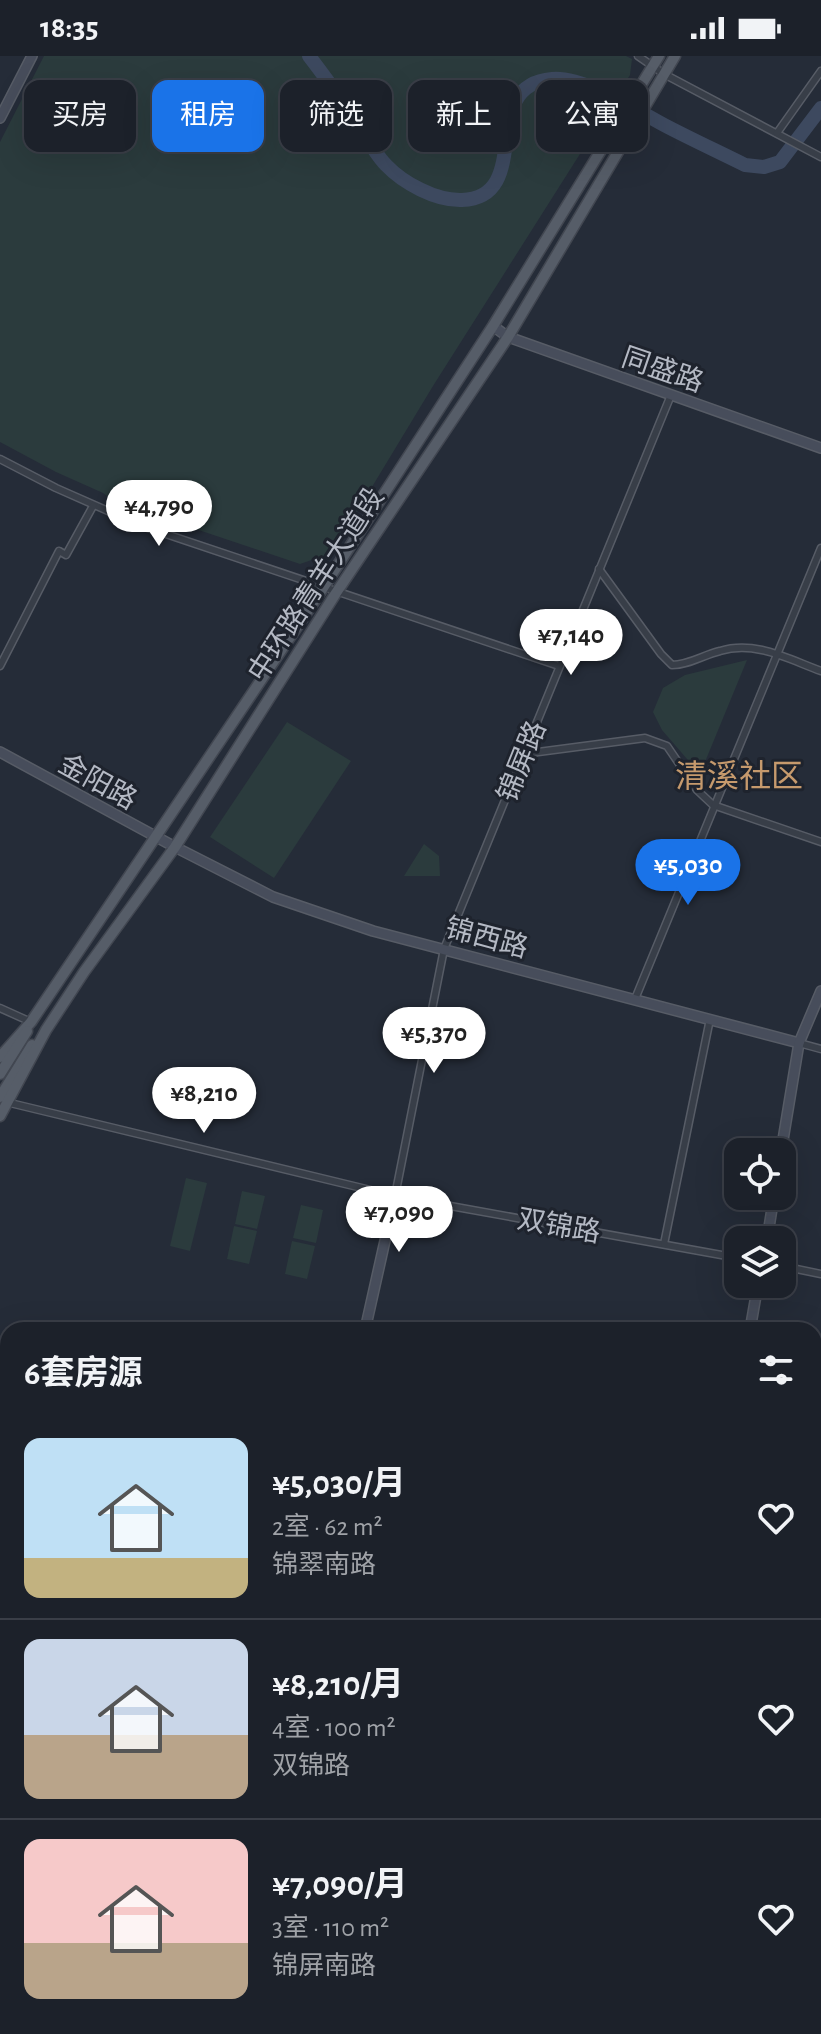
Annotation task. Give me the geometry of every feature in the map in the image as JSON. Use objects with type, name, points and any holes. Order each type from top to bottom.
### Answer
[{"type":"main road","name":"中环路青羊大道段","points":[[0,1116],[3,1100],[46,1030],[175,847],[336,593],[508,337],[675,56]]},
{"type":"main road","name":"中环路青羊大道段","points":[[0,1057],[31,1022],[323,588],[493,326],[656,61]]},
{"type":"main road","points":[[0,1074],[31,1022]]},
{"type":"street","points":[[0,118],[3,103],[32,56]]},
{"type":"street","points":[[638,56],[656,61],[664,74],[821,157]]},
{"type":"street","points":[[777,133],[821,71]]},
{"type":"street","name":"同盛路","points":[[493,326],[508,337],[821,448]]},
{"type":"street","name":"锦屏路","points":[[395,1196],[444,949],[671,395]]},
{"type":"street","points":[[0,459],[93,506],[197,546],[559,666]]},
{"type":"street","points":[[0,666],[59,551],[66,555],[93,506]]},
{"type":"street","points":[[635,999],[821,548]]},
{"type":"street","points":[[599,569],[672,665],[683,665],[720,650],[755,647],[821,671]]},
{"type":"street","points":[[523,754],[645,738],[667,746],[697,790],[713,805],[821,842]]},
{"type":"street","name":"金阳路","points":[[0,752],[175,847]]},
{"type":"street","name":"锦西路","points":[[175,847],[273,897],[373,931],[799,1043]]},
{"type":"street","points":[[783,1138],[799,1043],[821,991]]},
{"type":"street","points":[[0,1008],[31,1022]]},
{"type":"street","points":[[664,1244],[710,1019]]},
{"type":"street","points":[[799,1043],[821,1049]]},
{"type":"street","name":"双锦路","points":[[3,1100],[395,1196],[724,1255]]},
{"type":"street","points":[[367,1322],[395,1196]]},
{"type":"street","points":[[796,1269],[821,1274]]},
{"type":"street","points":[[751,1322],[756,1298]]},
{"type":"shaded area","points":[[44,56],[626,56],[632,59],[627,80],[536,80],[536,152],[581,152],[332,553],[300,564],[115,502],[103,493],[0,442],[0,142],[24,95],[24,152],[136,152],[136,80],[32,80]]},
{"type":"shaded area","points":[[747,660],[700,774],[662,730],[653,712],[663,688],[685,675]]},
{"type":"shaded area","points":[[287,722],[351,761],[274,878],[210,837]]},
{"type":"shaded area","points":[[424,844],[439,856],[440,876],[404,876]]},
{"type":"shaded area","points":[[186,1178],[207,1183],[190,1251],[170,1246]]},
{"type":"shaded area","points":[[242,1191],[265,1196],[257,1229],[235,1224]]},
{"type":"shaded area","points":[[301,1205],[323,1210],[316,1243],[293,1238]]},
{"type":"shaded area","points":[[234,1226],[257,1231],[249,1264],[227,1259]]},
{"type":"shaded area","points":[[292,1241],[315,1246],[307,1279],[285,1274]]},
{"type":"waterway","points":[[309,56],[386,165],[421,190],[452,200],[484,194],[497,181],[516,100],[529,86],[552,79],[596,89],[745,165],[764,167],[780,162],[821,108]]},
{"type":"district","name":"清溪社区","points":[[739,776]]}]
